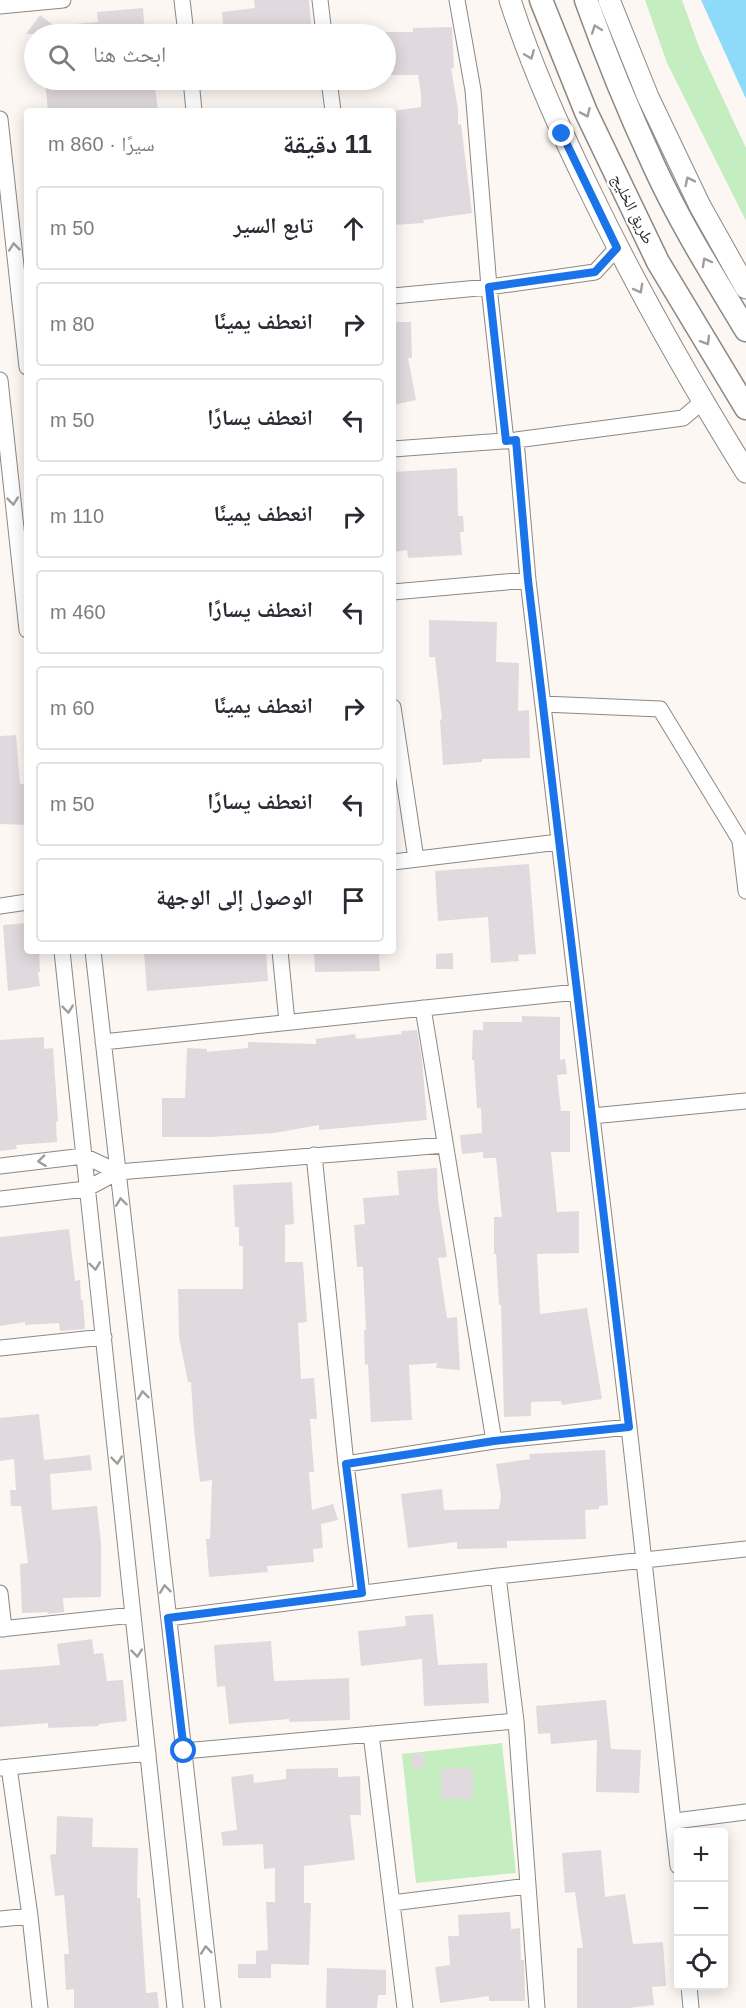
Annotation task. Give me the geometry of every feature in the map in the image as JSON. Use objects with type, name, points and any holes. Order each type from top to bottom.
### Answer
[{"type":"main road","points":[[510,0],[562,134],[617,248],[702,402],[746,472]]},
{"type":"main road","name":"طريق الخليج","points":[[541,0],[586,112],[658,262],[746,408]]},
{"type":"main road","points":[[586,0],[602,45],[655,168],[746,330]]},
{"type":"main road","points":[[609,0],[648,97],[700,206],[746,288]]},
{"type":"street","points":[[0,6],[63,0]]},
{"type":"street","points":[[182,0],[185,24]]},
{"type":"street","points":[[320,0],[323,24]]},
{"type":"street","points":[[458,0],[473,90],[489,287],[528,580],[675,1828]]},
{"type":"street","points":[[192,90],[194,108]]},
{"type":"street","points":[[330,90],[333,108]]},
{"type":"street","points":[[0,119],[24,339]]},
{"type":"street","points":[[396,296],[489,287],[595,272],[617,248]]},
{"type":"street","points":[[0,380],[24,602]]},
{"type":"street","points":[[396,449],[511,441],[683,418],[702,402]]},
{"type":"street","points":[[396,592],[528,580]]},
{"type":"street","points":[[543,705],[660,709],[743,844],[746,891]]},
{"type":"street","points":[[396,727],[416,859]]},
{"type":"street","points":[[396,862],[559,842]]},
{"type":"street","points":[[0,906],[24,902]]},
{"type":"street","points":[[62,954],[175,2008]]},
{"type":"street","points":[[93,954],[213,2008]]},
{"type":"street","points":[[280,954],[287,1022]]},
{"type":"street","points":[[103,1042],[577,992]]},
{"type":"street","points":[[423,1008],[494,1441]]},
{"type":"street","points":[[592,1116],[746,1101]]},
{"type":"street","points":[[0,1199],[86,1189],[118,1172],[445,1145]]},
{"type":"street","points":[[314,1155],[346,1464],[362,1593]]},
{"type":"street","points":[[0,1166],[84,1156],[118,1172]]},
{"type":"street","points":[[0,1348],[104,1337]]},
{"type":"street","points":[[346,1464],[494,1441],[629,1427]]},
{"type":"street","points":[[168,1618],[498,1576],[746,1549]]},
{"type":"street","points":[[498,1576],[516,1721],[537,2008]]},
{"type":"street","points":[[0,1593],[2,1629],[133,1615]]},
{"type":"street","points":[[184,1751],[516,1721]]},
{"type":"street","points":[[371,1734],[405,2008]]},
{"type":"street","points":[[40,2008],[30,1916],[4,1768],[148,1753]]},
{"type":"street","points":[[675,1821],[746,1812]]},
{"type":"street","points":[[392,1903],[528,1886]]},
{"type":"street","points":[[0,1919],[30,1916]]},
{"type":"street","points":[[689,1990],[691,2008]]},
{"type":"green space","points":[[645,0],[682,0],[699,47],[746,148],[746,221],[667,63]]},
{"type":"green space","points":[[502,1743],[516,1873],[416,1883],[402,1754]]},
{"type":"water","points":[[701,0],[746,0],[746,99]]},
{"type":"building","points":[[254,0],[309,0],[311,24],[223,24],[222,12],[255,8]]},
{"type":"building","points":[[143,8],[144,24],[75,24],[98,22],[97,12]]},
{"type":"building","points":[[40,15],[52,24],[33,24]]},
{"type":"building","points":[[452,27],[454,68],[451,68],[458,109],[458,125],[461,124],[472,213],[423,220],[424,223],[396,225],[396,111],[421,107],[421,93],[418,75],[396,75],[396,32],[413,32],[413,28]]},
{"type":"building","points":[[46,90],[155,90],[158,108],[48,108]]},
{"type":"building","points":[[396,322],[411,322],[412,358],[408,358],[416,400],[396,404]]},
{"type":"building","points":[[457,468],[458,516],[463,516],[464,532],[460,532],[462,555],[408,558],[407,550],[396,552],[396,472]]},
{"type":"building","points":[[429,620],[497,622],[496,662],[519,663],[518,711],[529,710],[530,758],[482,759],[482,762],[443,765],[440,720],[442,719],[435,657],[429,657]]},
{"type":"building","points":[[16,735],[20,784],[24,784],[24,825],[0,824],[0,736]]},
{"type":"building","points":[[529,864],[536,954],[518,955],[519,961],[491,963],[488,917],[438,921],[435,871]]},
{"type":"building","points":[[24,923],[24,954],[39,954],[40,986],[8,991],[3,925]]},
{"type":"building","points":[[453,953],[453,969],[436,969],[436,954]]},
{"type":"building","points":[[144,954],[266,954],[268,981],[147,991]]},
{"type":"building","points":[[314,954],[379,954],[380,971],[315,972]]},
{"type":"building","points":[[522,1016],[560,1017],[560,1060],[565,1059],[567,1074],[557,1075],[561,1111],[570,1111],[570,1152],[551,1152],[557,1212],[579,1211],[579,1253],[537,1254],[540,1314],[587,1308],[602,1399],[562,1405],[561,1401],[531,1402],[531,1416],[504,1417],[501,1305],[499,1305],[496,1254],[494,1254],[494,1217],[502,1217],[496,1158],[483,1158],[483,1152],[462,1154],[460,1135],[482,1133],[481,1108],[477,1108],[474,1060],[472,1060],[473,1030],[483,1030],[483,1022],[522,1022]]},
{"type":"building","points":[[417,1030],[427,1120],[319,1130],[319,1125],[274,1133],[162,1137],[162,1098],[185,1098],[187,1048],[207,1049],[207,1052],[248,1048],[248,1042],[316,1044],[316,1039],[355,1034],[356,1039]]},
{"type":"building","points":[[44,1037],[44,1049],[53,1048],[58,1121],[56,1122],[57,1142],[16,1145],[17,1149],[0,1151],[0,1040]]},
{"type":"building","points":[[437,1168],[438,1200],[447,1257],[438,1258],[447,1318],[457,1317],[460,1370],[436,1368],[437,1363],[409,1365],[412,1420],[371,1422],[368,1364],[365,1365],[363,1267],[357,1267],[354,1225],[365,1224],[363,1198],[399,1195],[397,1171]]},
{"type":"building","points":[[292,1182],[294,1224],[285,1225],[285,1262],[303,1262],[307,1322],[298,1323],[301,1379],[314,1378],[317,1419],[310,1419],[314,1472],[309,1472],[312,1510],[333,1504],[338,1520],[321,1524],[323,1548],[313,1549],[314,1562],[267,1566],[268,1572],[209,1577],[206,1539],[210,1539],[212,1480],[200,1482],[191,1382],[188,1382],[179,1337],[178,1289],[243,1289],[243,1246],[239,1246],[239,1227],[235,1227],[233,1185]]},
{"type":"building","points":[[69,1229],[75,1281],[80,1280],[85,1329],[60,1331],[59,1323],[25,1325],[25,1322],[0,1326],[0,1237]]},
{"type":"building","points":[[39,1414],[44,1460],[90,1455],[92,1470],[50,1474],[52,1510],[97,1506],[101,1544],[101,1597],[63,1598],[64,1612],[48,1614],[48,1612],[22,1613],[20,1564],[28,1563],[21,1506],[11,1506],[10,1490],[16,1490],[14,1459],[0,1461],[0,1418]]},
{"type":"building","points":[[605,1450],[608,1505],[599,1506],[599,1509],[585,1510],[586,1539],[507,1541],[507,1548],[457,1549],[457,1542],[408,1548],[401,1494],[442,1489],[444,1510],[499,1509],[501,1496],[496,1464],[530,1459],[529,1454]]},
{"type":"building","points":[[433,1614],[438,1665],[487,1663],[489,1703],[424,1706],[422,1659],[361,1666],[358,1631],[406,1626],[405,1616]]},
{"type":"building","points":[[92,1639],[94,1654],[103,1653],[107,1681],[123,1680],[127,1721],[99,1724],[99,1726],[48,1728],[48,1723],[0,1727],[0,1670],[60,1665],[57,1644]]},
{"type":"building","points":[[271,1641],[274,1681],[349,1678],[350,1720],[290,1722],[289,1719],[229,1724],[225,1686],[217,1687],[214,1645]]},
{"type":"building","points":[[606,1700],[611,1749],[641,1750],[639,1793],[596,1792],[597,1740],[551,1744],[550,1733],[538,1734],[536,1706]]},
{"type":"building","points":[[423,1753],[425,1767],[413,1769],[411,1755]]},
{"type":"building","points":[[338,1768],[338,1777],[360,1776],[361,1815],[350,1815],[355,1860],[304,1866],[304,1903],[311,1903],[309,1965],[271,1964],[271,1978],[238,1978],[238,1964],[256,1964],[256,1951],[268,1950],[266,1902],[275,1902],[275,1868],[264,1869],[263,1844],[223,1846],[221,1832],[237,1830],[231,1777],[253,1774],[254,1783],[286,1779],[286,1769]]},
{"type":"building","points":[[441,1768],[473,1768],[473,1799],[441,1799]]},
{"type":"building","points":[[57,1816],[93,1818],[92,1847],[138,1848],[137,1898],[140,1898],[146,1993],[157,1992],[159,2008],[74,2008],[74,1989],[66,1990],[64,1954],[69,1954],[64,1895],[55,1896],[50,1855],[56,1854]]},
{"type":"building","points":[[601,1850],[605,1897],[625,1894],[633,1944],[663,1942],[666,1986],[652,1987],[654,2005],[629,2008],[577,2008],[577,1948],[583,1948],[575,1892],[565,1893],[562,1853]]},
{"type":"building","points":[[510,1912],[511,1929],[520,1928],[521,1960],[524,1960],[525,2001],[489,2001],[489,1996],[440,2003],[435,1967],[450,1965],[448,1936],[459,1936],[458,1915]]},
{"type":"building","points":[[327,1968],[386,1970],[386,1995],[378,1995],[377,2008],[326,2008]]},
{"type":"route","points":[[184,1751],[168,1618],[362,1593],[346,1464],[494,1441],[629,1427],[528,580],[516,440],[506,441],[489,287],[595,272],[617,248],[562,134]]}]
